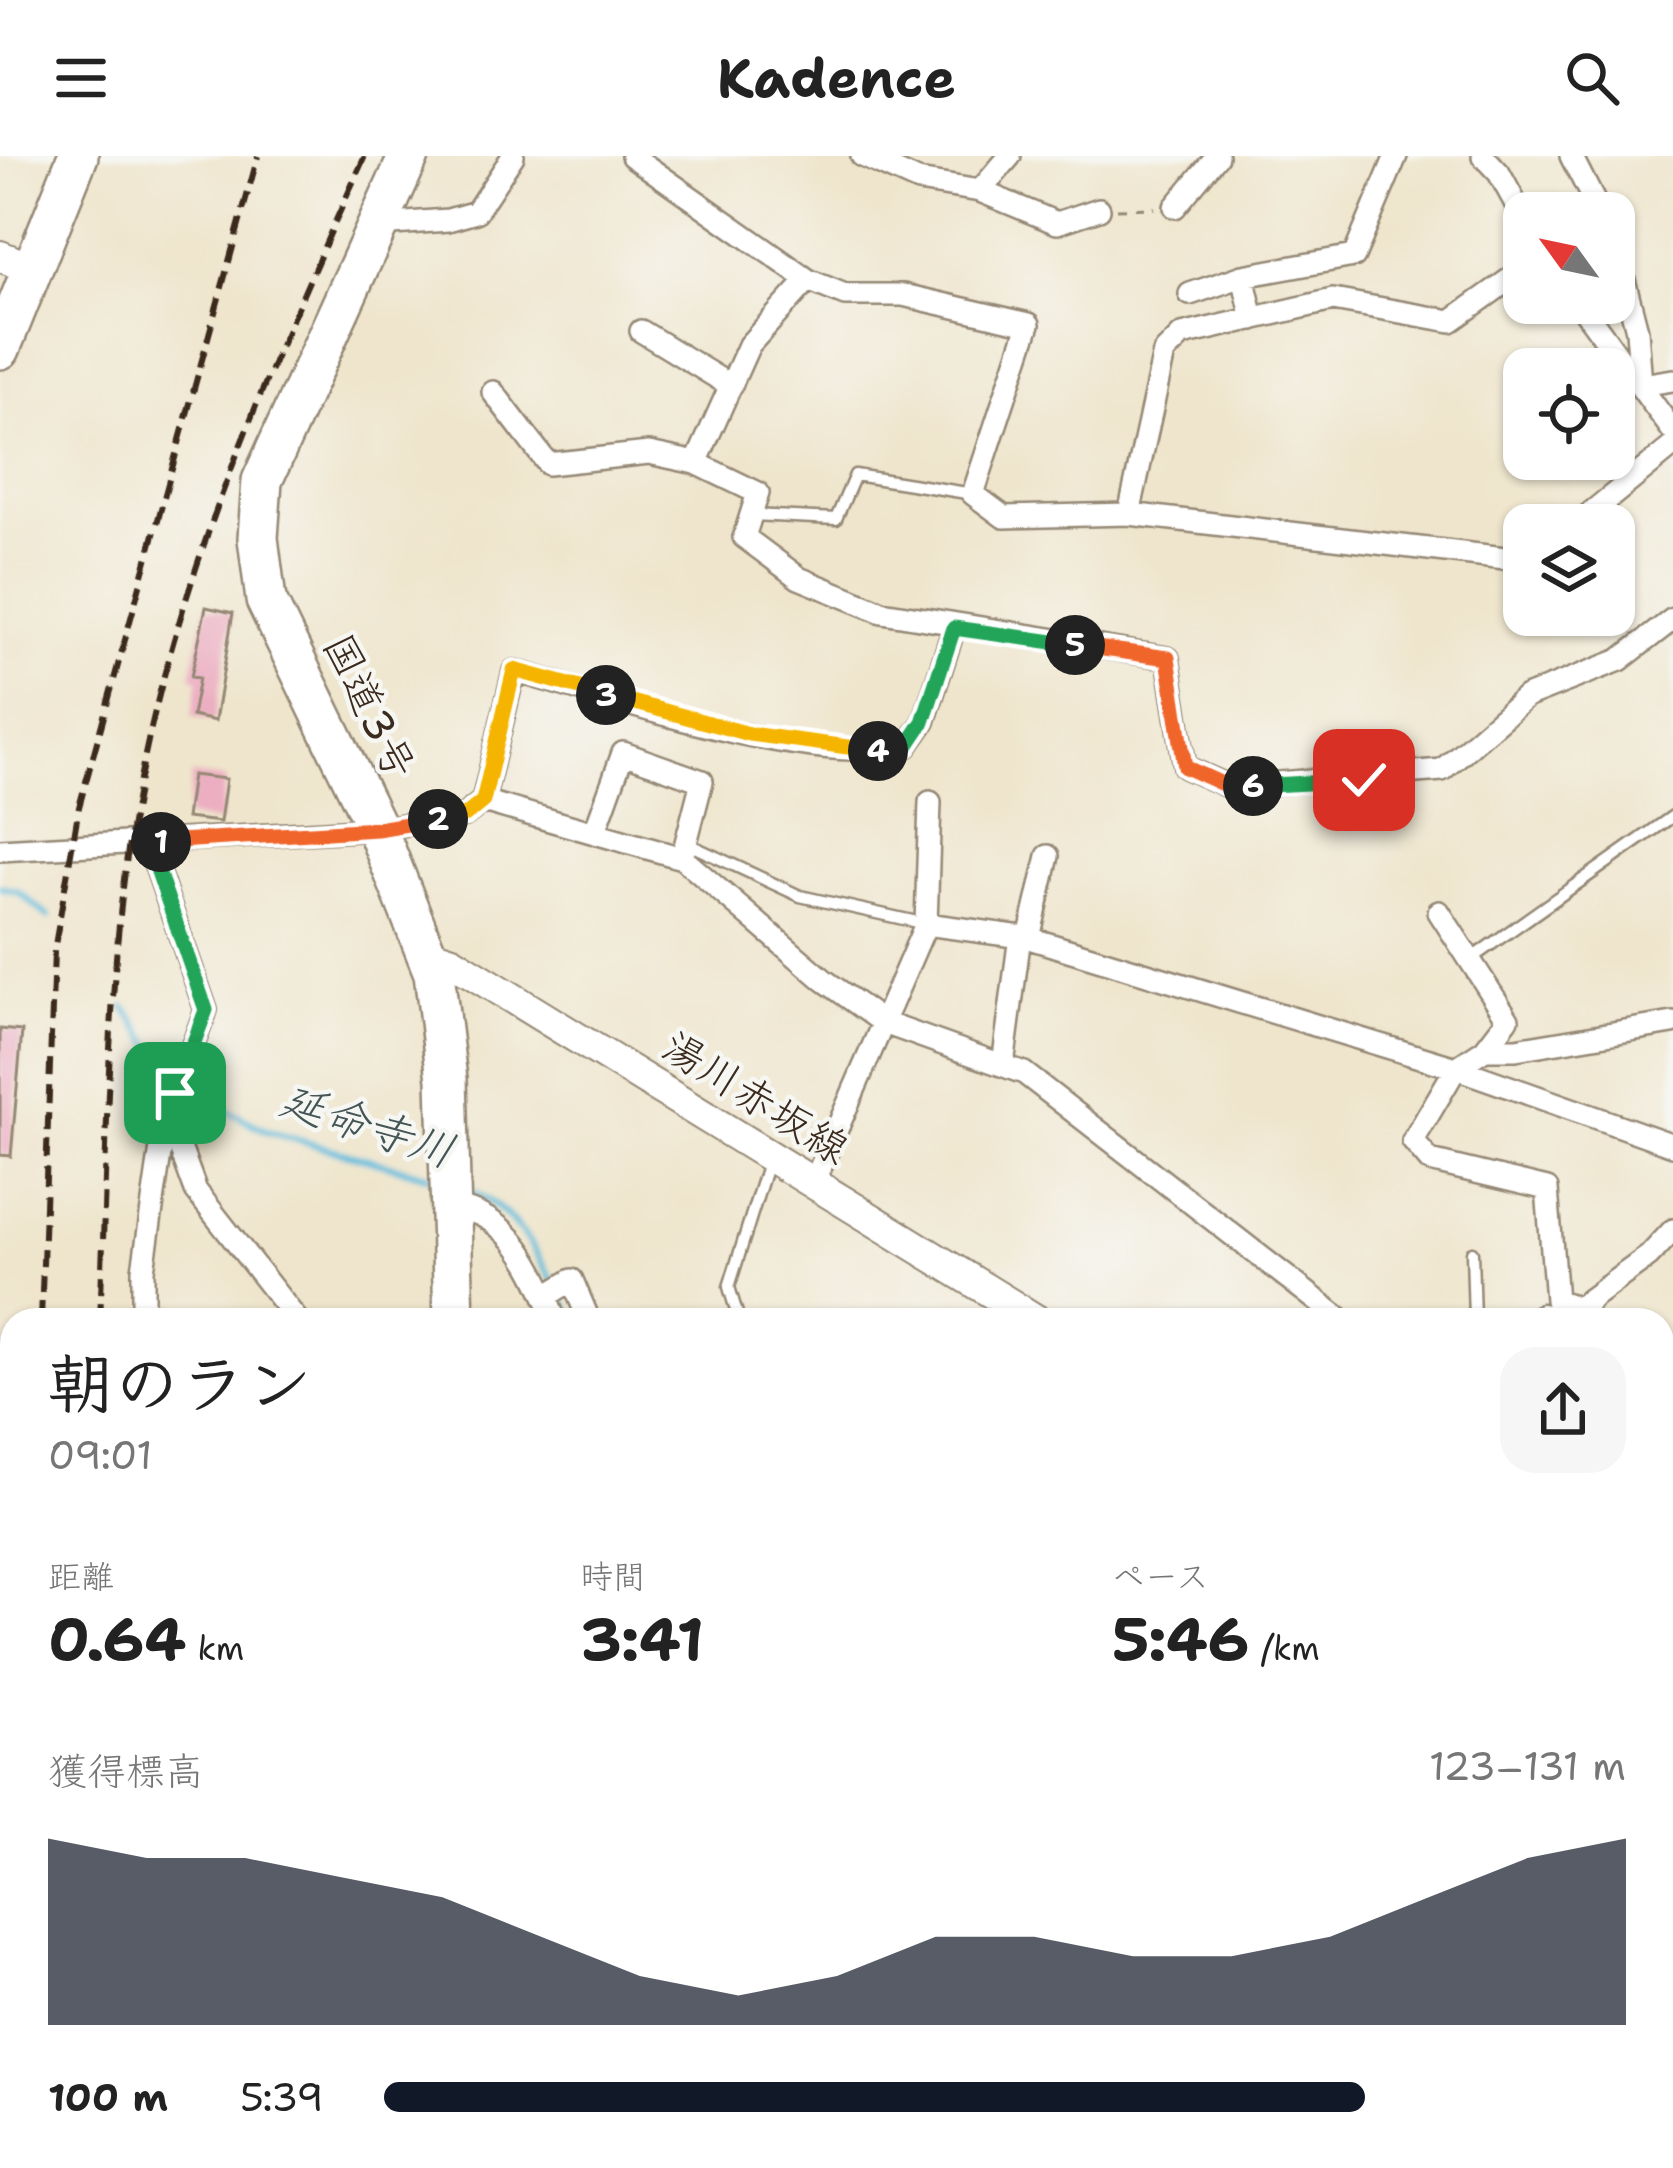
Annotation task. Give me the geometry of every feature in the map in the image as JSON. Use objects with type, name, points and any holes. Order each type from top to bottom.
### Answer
[{"type":"highway","points":[[0,349],[10,267],[52,156]]},
{"type":"highway","points":[[10,267],[78,156]]},
{"type":"highway","name":"国道3号","points":[[410,156],[262,482],[258,538],[266,600],[377,829],[428,953],[441,1003],[454,1308]]},
{"type":"main road","name":"湯川赤坂線","points":[[428,953],[452,961],[1014,1308]]},
{"type":"street","points":[[379,225],[448,220],[476,212],[513,156]]},
{"type":"street","points":[[632,156],[808,280],[845,295],[903,295],[1030,324],[974,494],[1004,517],[1129,514],[1503,558]]},
{"type":"street","points":[[862,156],[918,181],[980,191],[1057,223],[1099,209]]},
{"type":"street","points":[[980,191],[1010,156]]},
{"type":"street","points":[[1175,207],[1217,156]]},
{"type":"street","points":[[1190,293],[1244,276],[1354,256],[1396,156]]},
{"type":"street","points":[[1483,156],[1506,192]]},
{"type":"street","points":[[1571,156],[1589,192]]},
{"type":"street","points":[[1244,276],[1253,319]]},
{"type":"street","points":[[696,464],[749,345],[808,280]]},
{"type":"street","points":[[1129,514],[1164,353],[1183,334],[1334,300],[1451,321],[1503,284]]},
{"type":"street","points":[[1595,324],[1673,431]]},
{"type":"street","points":[[1634,324],[1641,385]]},
{"type":"street","points":[[641,331],[731,386]]},
{"type":"street","points":[[1641,385],[1673,380]]},
{"type":"street","points":[[493,392],[548,464],[649,453],[696,464],[758,493],[744,537],[799,578],[882,613],[954,628],[1168,658],[1185,767],[1229,787],[1442,770],[1526,697],[1621,660],[1673,619]]},
{"type":"street","points":[[1602,504],[1673,446]]},
{"type":"street","points":[[0,850],[377,829],[466,815],[483,801],[514,670],[749,734],[876,751],[907,746],[923,722],[954,628]]},
{"type":"street","points":[[595,830],[623,753],[702,781],[684,850]]},
{"type":"street","points":[[483,801],[684,850],[824,980],[884,1023],[1024,1073],[1327,1308]]},
{"type":"street","points":[[814,1182],[926,924],[929,802]]},
{"type":"street","points":[[148,843],[206,1010],[175,1093],[171,1123],[196,1191],[288,1308]]},
{"type":"street","points":[[1003,1065],[1024,937],[1048,856]]},
{"type":"street","points":[[1439,912],[1508,1018],[1485,1049],[1456,1068],[1413,1141],[1430,1161],[1547,1189],[1556,1300],[1578,1308],[1649,1256],[1673,1230]]},
{"type":"street","points":[[926,924],[1024,937],[1456,1068],[1673,1144]]},
{"type":"street","points":[[1485,1049],[1516,1049],[1673,1023]]},
{"type":"street","points":[[142,1308],[143,1270],[164,1127],[171,1123]]},
{"type":"street","points":[[452,1188],[512,1237],[550,1308]]},
{"type":"street","points":[[546,1296],[572,1280],[584,1308]]},
{"type":"lane","points":[[752,515],[836,519],[855,475],[974,494]]},
{"type":"lane","points":[[1472,958],[1673,815]]},
{"type":"lane","points":[[684,850],[800,896],[926,924]]},
{"type":"lane","points":[[735,1308],[729,1287],[770,1155]]},
{"type":"lane","points":[[1472,1252],[1474,1308]]},
{"type":"lane","points":[[1591,1308],[1600,1292]]},
{"type":"path","points":[[1099,209],[1175,207]]},
{"type":"building","points":[[206,607],[233,613],[215,721],[192,716],[199,678],[191,677]]},
{"type":"building","points":[[192,775],[226,779],[220,822],[186,818]]},
{"type":"building","points":[[0,1029],[22,1031],[11,1156],[0,1155]]},
{"type":"waterway","name":"延命寺川","points":[[0,887],[19,892],[49,917]]},
{"type":"waterway","name":"延命寺川","points":[[125,1007],[175,1079]]},
{"type":"waterway","name":"延命寺川","points":[[184,1089],[269,1132],[436,1178]]},
{"type":"waterway","name":"延命寺川","points":[[465,1189],[485,1198],[517,1227],[568,1308]]},
{"type":"railway","points":[[41,1308],[54,951],[79,807],[258,156]]},
{"type":"railway","points":[[100,1308],[115,966],[144,758],[192,581],[222,495],[365,156]]},
{"type":"route","points":[[175,1093],[206,1010],[148,843],[263,832],[377,829],[466,815],[483,801],[514,670],[749,734],[876,751],[907,746],[923,722],[954,628],[1168,658],[1174,670],[1185,767],[1199,776],[1229,787],[1364,780]]}]
